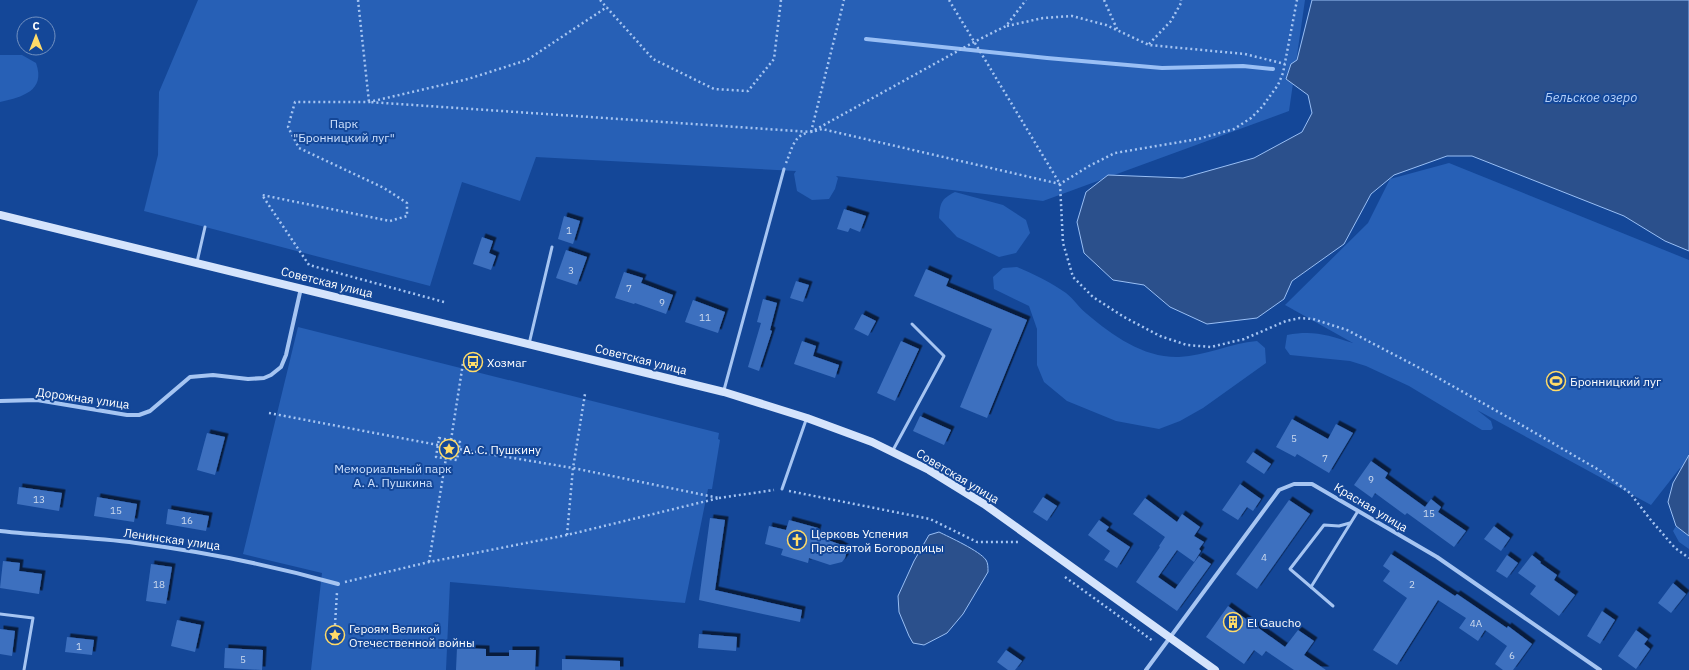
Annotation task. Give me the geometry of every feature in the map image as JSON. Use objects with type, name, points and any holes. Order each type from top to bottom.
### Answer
[{"type":"main road","name":"Советская улица","points":[[0,215],[724,392],[807,418],[872,442],[929,470],[984,504],[1215,670]]},
{"type":"street","name":"Дорожная улица","points":[[0,401],[37,400],[127,415],[139,415],[150,411],[190,377],[213,375],[248,379],[264,378],[271,375],[281,367],[286,355],[301,288]]},
{"type":"street","name":"Красная улица","points":[[1146,670],[1279,490],[1294,484],[1312,484],[1437,557],[1600,670]]},
{"type":"street","name":"Ленинская улица","points":[[0,531],[134,543],[219,556],[293,571],[338,584]]},
{"type":"lane","points":[[724,392],[784,169]]},
{"type":"lane","points":[[196,262],[205,226]]},
{"type":"lane","points":[[529,344],[552,247]]},
{"type":"lane","points":[[892,452],[944,356],[912,324]]},
{"type":"lane","points":[[782,489],[807,418]]},
{"type":"lane","points":[[1311,587],[1358,511]]},
{"type":"lane","points":[[1333,606],[1290,569],[1324,525],[1339,526],[1351,523]]},
{"type":"lane","points":[[0,614],[33,618],[24,670]]},
{"type":"path","points":[[358,0],[369,102]]},
{"type":"path","points":[[600,0],[653,59],[714,89],[748,91],[774,59],[780,0]]},
{"type":"path","points":[[811,132],[844,0]]},
{"type":"path","points":[[949,0],[1060,184],[1062,243],[1073,277],[1093,297],[1124,317],[1160,336],[1187,345],[1211,347],[1244,339],[1286,321],[1300,318],[1313,319],[1347,330],[1439,378],[1599,470],[1630,493],[1675,548],[1689,558]]},
{"type":"path","points":[[1006,26],[1026,0]]},
{"type":"path","points":[[1104,0],[1117,30]]},
{"type":"path","points":[[1149,44],[1171,21],[1181,3],[1181,0]]},
{"type":"path","points":[[784,169],[795,140],[802,134],[822,129],[1060,184],[1089,166],[1115,153],[1198,139],[1234,129],[1251,118],[1262,107],[1278,86],[1285,64],[1298,0]]},
{"type":"path","points":[[369,102],[468,79],[527,60],[607,7]]},
{"type":"path","points":[[444,302],[309,265],[262,195],[390,221],[407,216],[407,203],[384,188],[299,148],[288,127],[295,102],[369,102],[811,132],[974,42],[1006,26],[1043,18],[1072,16],[1106,25],[1149,44],[1245,54],[1285,64]]},
{"type":"path","points":[[451,440],[463,363]]},
{"type":"path","points":[[568,535],[573,468],[585,394]]},
{"type":"path","points":[[269,413],[438,445]]},
{"type":"path","points":[[439,438],[460,442],[457,460],[436,457],[438,445],[439,438]]},
{"type":"path","points":[[459,450],[573,468],[719,498]]},
{"type":"path","points":[[429,562],[446,458]]},
{"type":"path","points":[[335,625],[338,584],[429,562],[568,535],[719,498],[782,489],[930,519],[977,542],[1017,542],[1023,546]]},
{"type":"path","points":[[1060,574],[1153,642]]},
{"type":"green space","name":"Парк \"Бронницкий луг\"","points":[[198,0],[1305,0],[1289,111],[1043,201],[836,176],[838,178],[835,189],[829,199],[812,200],[797,191],[794,174],[796,171],[536,157],[520,201],[462,182],[430,286],[144,211],[158,155],[159,92]]},
{"type":"green space","points":[[0,55],[24,56],[36,63],[38,80],[35,86],[24,95],[0,102]]},
{"type":"green space","name":"Бронницкий луг","points":[[1449,163],[1689,260],[1689,456],[1681,469],[1680,468],[1651,505],[1477,410],[1491,421],[1493,428],[1491,430],[1482,430],[1409,386],[1366,366],[1350,361],[1290,355],[1285,348],[1287,335],[1305,333],[1320,334],[1353,343],[1285,305],[1368,223],[1390,179]]},
{"type":"green space","points":[[955,192],[1003,205],[1026,220],[1030,233],[1016,253],[999,257],[957,237],[939,218],[942,202]]},
{"type":"green space","points":[[1017,267],[1042,278],[1069,295],[1084,312],[1107,330],[1118,338],[1141,350],[1154,354],[1179,357],[1257,341],[1265,348],[1266,363],[1203,408],[1180,421],[1159,429],[1116,421],[1067,401],[1044,382],[1037,365],[1037,329],[1029,306],[994,289],[993,277],[1003,268]]},
{"type":"green space","name":"Мемориальный парк А. А. Пушкина","points":[[298,327],[719,433],[718,439],[720,440],[712,489],[708,489],[685,603],[450,582],[446,670],[311,670],[322,573],[243,554]]},
{"type":"green space","points":[[1676,526],[1689,536],[1689,549],[1679,542],[1673,531]]},
{"type":"water","name":"Бельское озеро","points":[[1312,0],[1689,0],[1689,251],[1665,241],[1624,216],[1472,156],[1447,156],[1394,175],[1371,194],[1344,244],[1292,281],[1284,299],[1257,318],[1207,324],[1170,307],[1144,285],[1113,280],[1084,253],[1077,222],[1086,192],[1108,175],[1183,178],[1254,158],[1302,132],[1312,113],[1308,95],[1286,79],[1291,64],[1297,60]]},
{"type":"water","points":[[1689,455],[1689,536],[1676,526],[1668,502],[1673,483]]},
{"type":"water","points":[[939,532],[964,544],[983,556],[987,562],[988,572],[963,614],[947,633],[924,645],[913,643],[899,612],[898,596],[914,561],[929,535]]},
{"type":"building","points":[[844,209],[866,216],[860,232],[850,228],[848,232],[837,229]]},
{"type":"building","points":[[564,216],[580,221],[573,244],[558,239]]},
{"type":"building","points":[[482,237],[493,241],[489,253],[496,256],[491,270],[473,264]]},
{"type":"building","points":[[566,250],[587,257],[577,285],[556,278]]},
{"type":"building","points":[[926,269],[949,279],[946,286],[1027,320],[987,418],[960,407],[992,329],[914,296]]},
{"type":"building","points":[[624,272],[643,278],[641,283],[673,295],[666,314],[635,303],[634,304],[615,298]]},
{"type":"building","points":[[796,281],[809,285],[803,302],[790,298]]},
{"type":"building","points":[[763,299],[777,303],[770,330],[772,331],[759,371],[748,367],[761,323],[757,322]]},
{"type":"building","points":[[693,300],[725,312],[718,333],[685,322]]},
{"type":"building","points":[[862,314],[876,321],[868,336],[854,329]]},
{"type":"building","points":[[802,341],[816,346],[813,356],[839,365],[835,378],[794,364]]},
{"type":"building","points":[[901,341],[919,349],[895,401],[877,393]]},
{"type":"building","points":[[920,416],[951,430],[944,445],[913,431]]},
{"type":"building","points":[[1292,419],[1328,439],[1336,424],[1353,433],[1329,473],[1297,454],[1295,457],[1276,447]]},
{"type":"building","points":[[207,433],[225,437],[215,475],[197,470]]},
{"type":"building","points":[[1253,452],[1271,464],[1264,474],[1246,462]]},
{"type":"building","points":[[1371,461],[1388,473],[1385,478],[1425,507],[1431,499],[1441,507],[1438,512],[1466,531],[1454,547],[1407,513],[1405,515],[1375,493],[1372,498],[1354,485]]},
{"type":"building","points":[[1240,484],[1261,499],[1253,511],[1247,507],[1238,520],[1222,510]]},
{"type":"building","points":[[19,487],[62,493],[59,511],[17,504]]},
{"type":"building","points":[[97,497],[137,504],[134,522],[94,516]]},
{"type":"building","points":[[1043,497],[1057,506],[1047,521],[1033,512]]},
{"type":"building","points":[[1145,498],[1177,522],[1182,514],[1200,527],[1194,536],[1204,542],[1199,549],[1201,551],[1194,562],[1177,550],[1158,577],[1175,589],[1199,556],[1211,564],[1177,611],[1136,582],[1160,547],[1159,546],[1165,537],[1133,514]]},
{"type":"building","points":[[1289,500],[1310,514],[1257,589],[1236,574]]},
{"type":"building","points":[[168,509],[209,516],[206,531],[166,524]]},
{"type":"building","points":[[710,518],[725,520],[715,590],[802,610],[800,622],[699,600]]},
{"type":"building","name":"Церковь Успения Пресвятой Богородицы","points":[[789,520],[818,528],[816,536],[846,548],[847,551],[845,558],[842,562],[830,565],[809,558],[808,563],[781,555],[783,549],[765,544],[769,526],[786,530]]},
{"type":"building","points":[[1099,520],[1109,527],[1106,531],[1130,547],[1117,568],[1104,560],[1110,551],[1088,535]]},
{"type":"building","points":[[1494,526],[1510,538],[1501,551],[1484,539]]},
{"type":"building","points":[[1391,554],[1455,596],[1457,594],[1507,628],[1508,626],[1532,644],[1513,670],[1503,670],[1495,664],[1507,646],[1485,630],[1478,641],[1459,628],[1466,618],[1438,600],[1397,665],[1373,650],[1407,598],[1383,581],[1390,571],[1383,566]]},
{"type":"building","points":[[1507,555],[1518,563],[1507,578],[1496,571]]},
{"type":"building","points":[[1532,555],[1541,562],[1540,563],[1557,575],[1554,580],[1575,595],[1559,616],[1530,594],[1536,586],[1518,573]]},
{"type":"building","points":[[3,561],[20,563],[19,571],[42,574],[39,594],[0,588]]},
{"type":"building","points":[[151,564],[172,567],[166,604],[146,601]]},
{"type":"building","points":[[1673,583],[1686,594],[1671,613],[1658,603]]},
{"type":"building","name":"El Gaucho","points":[[1228,606],[1285,647],[1298,630],[1314,641],[1304,655],[1326,670],[1294,670],[1266,651],[1262,656],[1254,650],[1244,664],[1206,637]]},
{"type":"building","points":[[1602,611],[1615,620],[1600,644],[1587,636]]},
{"type":"building","points":[[177,620],[201,625],[195,652],[171,646]]},
{"type":"building","points":[[0,629],[15,631],[12,656],[0,654]]},
{"type":"building","points":[[1636,630],[1648,639],[1644,644],[1650,649],[1636,669],[1618,656]]},
{"type":"building","points":[[699,634],[737,637],[736,651],[698,648]]},
{"type":"building","points":[[67,637],[94,640],[92,655],[65,652]]},
{"type":"building","points":[[225,648],[263,650],[262,670],[224,668]]},
{"type":"building","points":[[457,648],[486,649],[486,656],[509,656],[509,650],[536,650],[535,670],[456,670]]},
{"type":"building","points":[[1006,650],[1022,661],[1015,670],[1008,670],[997,662]]},
{"type":"building","points":[[562,659],[620,661],[620,670],[562,670]]},
{"type":"waterway","points":[[866,39],[1047,58],[1162,68],[1243,66],[1273,69]]},
{"type":"place","name":"Хозмаг","points":[[473,362]]},
{"type":"place","name":"Бронницкий луг","points":[[1556,381]]},
{"type":"place","name":"А. С. Пушкину","points":[[449,449]]},
{"type":"place","name":"Церковь Успения Пресвятой Богородицы","points":[[797,540]]},
{"type":"place","name":"El Gaucho","points":[[1233,622]]},
{"type":"place","name":"Героям Великой Отечественной войны","points":[[335,635]]}]
